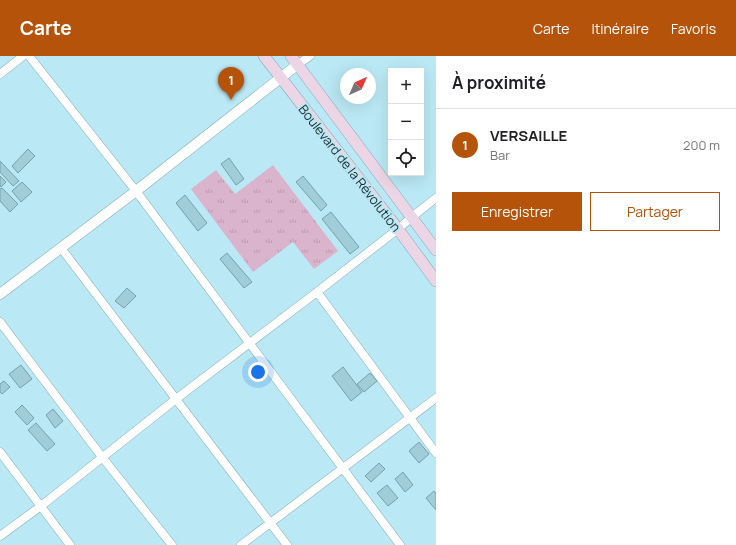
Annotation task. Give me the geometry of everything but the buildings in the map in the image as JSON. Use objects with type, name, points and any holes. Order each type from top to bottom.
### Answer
[{"type":"main road","name":"Boulevard de la Révolution","points":[[264,56],[398,229],[436,281]]},
{"type":"main road","name":"Boulevard de la Révolution","points":[[294,60],[436,250]]},
{"type":"street","points":[[0,74],[23,56]]},
{"type":"street","points":[[29,56],[136,191],[400,545]]},
{"type":"street","points":[[0,294],[136,191],[280,78],[294,60],[310,56]]},
{"type":"street","points":[[0,536],[41,506],[176,399],[317,292],[436,198]]},
{"type":"street","points":[[61,248],[287,545]]},
{"type":"street","points":[[317,292],[436,453]]},
{"type":"street","points":[[0,322],[102,457],[172,545]]},
{"type":"street","points":[[241,545],[436,398]]},
{"type":"street","points":[[0,452],[70,545]]},
{"type":"green space","points":[[273,165],[338,251],[314,269],[293,242],[253,272],[191,189],[216,170],[235,194]]},
{"type":"place","name":"VERSAILLE","points":[[231,100]]}]
